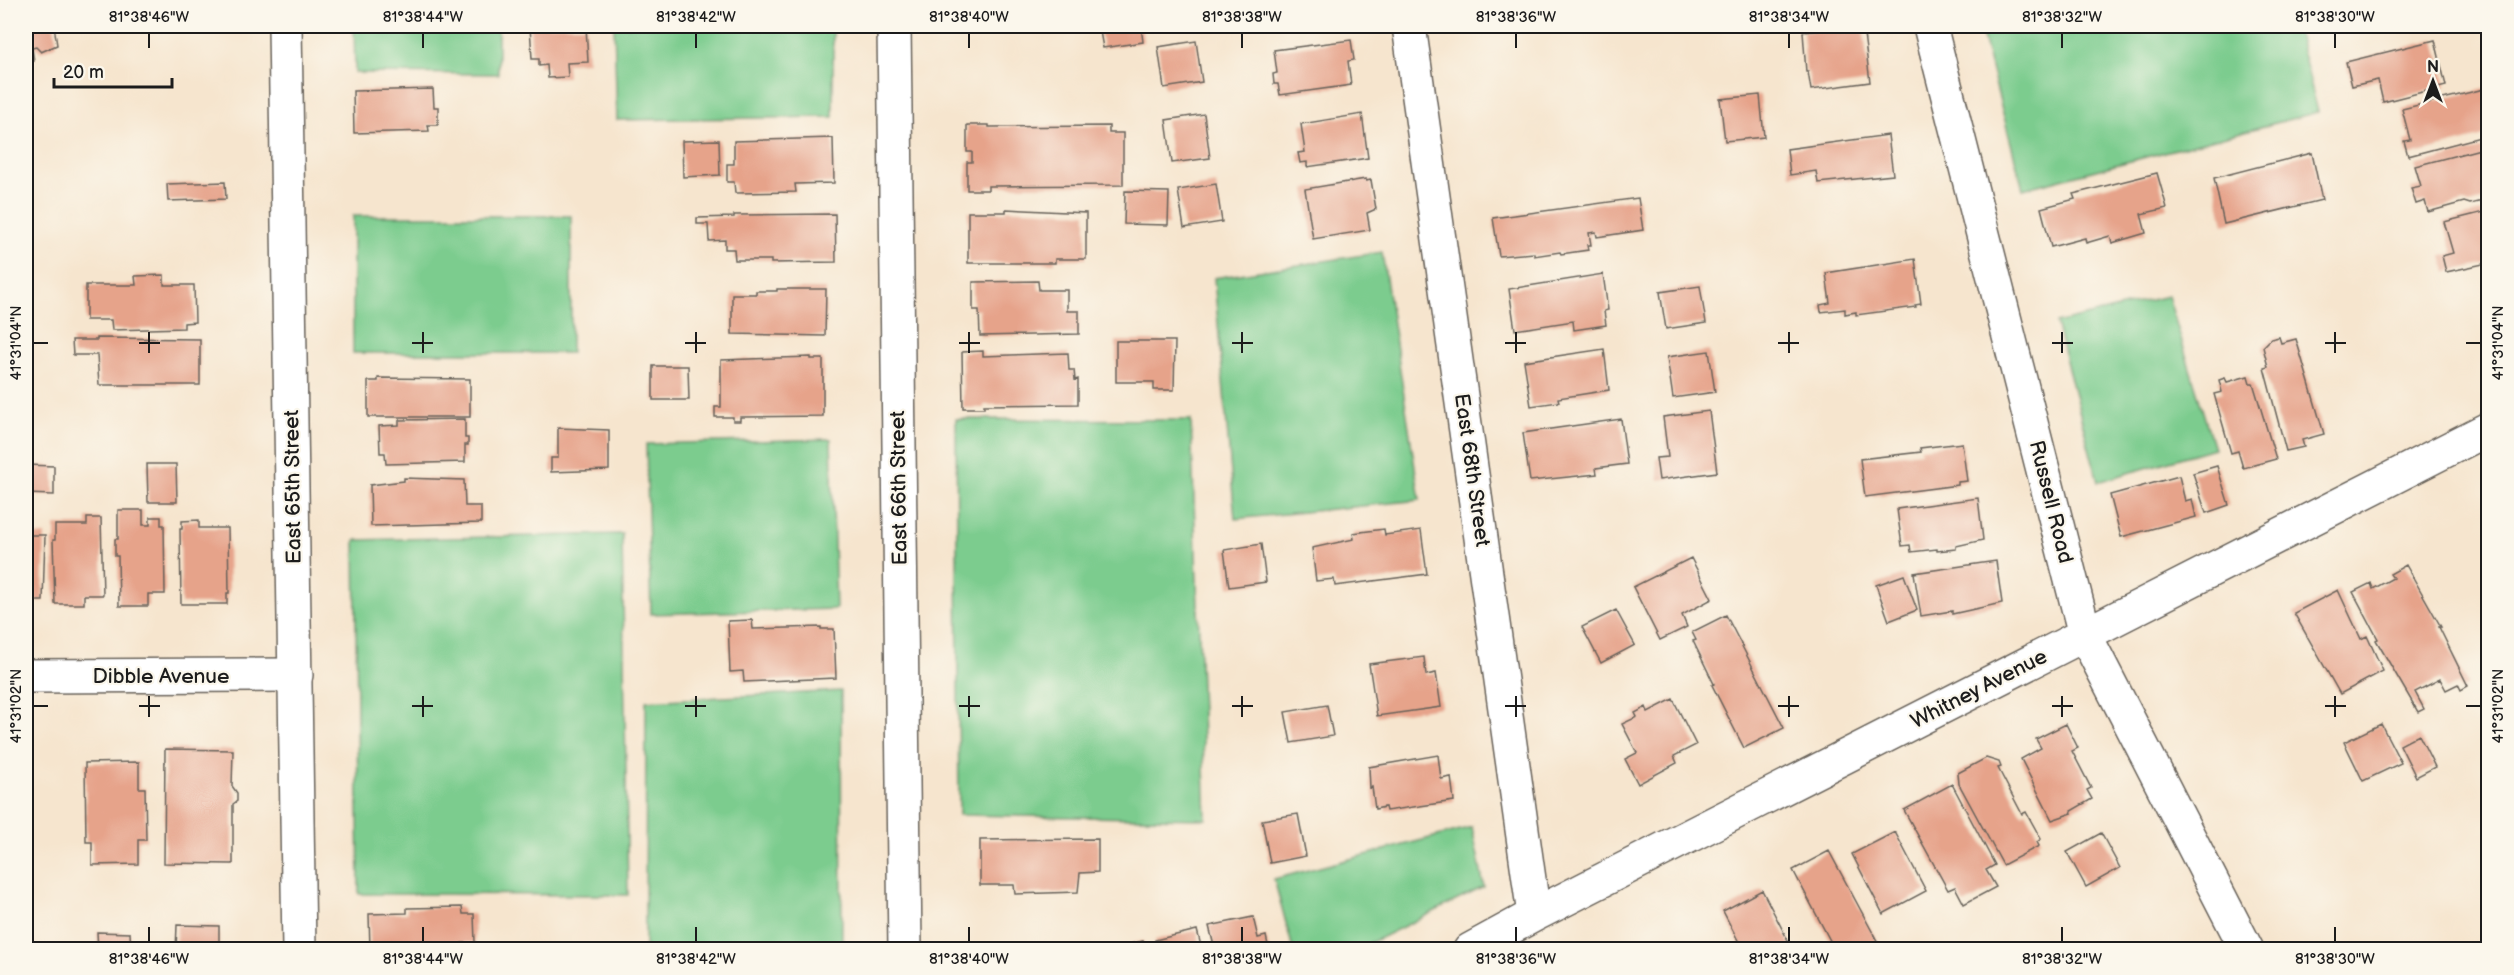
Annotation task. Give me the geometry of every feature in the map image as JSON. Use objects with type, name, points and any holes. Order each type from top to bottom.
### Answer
[{"type":"street","name":"East 65th Street","points":[[285,26],[299,950]]},
{"type":"street","name":"East 66th Street","points":[[894,26],[905,950]]},
{"type":"street","name":"East 68th Street","points":[[1409,26],[1534,915]]},
{"type":"street","name":"Russell Road","points":[[1930,26],[2085,635],[2247,950]]},
{"type":"street","name":"Whitney Avenue","points":[[1470,950],[1534,915],[2488,429]]},
{"type":"street","name":"Dibble Avenue","points":[[26,676],[296,675]]},
{"type":"green space","points":[[354,26],[498,26],[498,74],[355,73]]},
{"type":"green space","points":[[614,26],[833,26],[833,117],[617,120]]},
{"type":"green space","points":[[1980,26],[2296,26],[2318,112],[2023,189]]},
{"type":"green space","points":[[353,216],[571,216],[571,353],[353,353]]},
{"type":"green space","points":[[1382,252],[1420,500],[1235,519],[1214,278]]},
{"type":"green space","points":[[2168,296],[2214,448],[2098,482],[2056,323]]},
{"type":"green space","points":[[956,419],[1191,420],[1206,819],[959,815]]},
{"type":"green space","points":[[831,439],[836,609],[651,614],[646,444]]},
{"type":"green space","points":[[622,534],[628,895],[359,894],[355,540]]},
{"type":"green space","points":[[841,691],[842,949],[645,949],[646,701]]},
{"type":"green space","points":[[1472,827],[1484,887],[1358,949],[1293,949],[1274,879]]},
{"type":"building","points":[[26,26],[54,26],[57,45],[41,52],[36,47],[32,48],[34,61],[26,62]]},
{"type":"building","points":[[530,26],[586,26],[588,62],[567,63],[568,77],[548,78],[547,65],[539,66],[539,59],[532,59]]},
{"type":"building","points":[[1099,26],[1141,26],[1143,42],[1103,48]]},
{"type":"building","points":[[1863,26],[1870,82],[1811,90],[1808,72],[1806,72],[1803,32]]},
{"type":"building","points":[[1351,40],[1354,60],[1348,61],[1351,85],[1280,95],[1278,84],[1274,84],[1273,74],[1277,73],[1274,50]]},
{"type":"building","points":[[2435,40],[2446,86],[2383,102],[2378,80],[2352,86],[2346,62]]},
{"type":"building","points":[[1196,41],[1202,82],[1164,88],[1158,47]]},
{"type":"building","points":[[2488,88],[2488,135],[2408,156],[2404,141],[2410,140],[2402,109]]},
{"type":"building","points":[[433,89],[434,107],[438,107],[438,125],[428,125],[429,131],[354,133],[353,91]]},
{"type":"building","points":[[1760,95],[1764,137],[1725,141],[1720,99]]},
{"type":"building","points":[[1204,114],[1210,158],[1172,163],[1166,120]]},
{"type":"building","points":[[1362,114],[1368,158],[1307,167],[1307,162],[1300,163],[1298,153],[1305,152],[1301,124]]},
{"type":"building","points":[[967,125],[989,125],[989,127],[1109,126],[1109,133],[1123,133],[1123,185],[988,186],[988,190],[967,190],[967,162],[972,162],[972,152],[967,152]]},
{"type":"building","points":[[1888,135],[1893,175],[1818,183],[1816,171],[1790,175],[1787,149]]},
{"type":"building","points":[[833,138],[834,183],[795,184],[796,192],[735,193],[734,182],[727,182],[727,164],[734,164],[734,141]]},
{"type":"building","points":[[719,140],[720,175],[683,177],[682,141]]},
{"type":"building","points":[[2488,147],[2488,196],[2482,201],[2470,204],[2464,202],[2428,212],[2425,201],[2416,204],[2411,188],[2421,186],[2415,166]]},
{"type":"building","points":[[2312,153],[2322,200],[2224,224],[2214,178]]},
{"type":"building","points":[[2157,173],[2167,208],[2141,214],[2146,233],[2112,243],[2110,236],[2086,243],[2085,238],[2051,247],[2041,208],[2075,199],[2073,194]]},
{"type":"building","points":[[1366,179],[1366,181],[1371,180],[1376,209],[1367,213],[1370,230],[1313,239],[1305,189]]},
{"type":"building","points":[[225,182],[226,199],[168,201],[167,184]]},
{"type":"building","points":[[1216,184],[1222,222],[1184,228],[1178,190]]},
{"type":"building","points":[[1125,191],[1169,192],[1168,225],[1124,224]]},
{"type":"building","points":[[1638,198],[1643,230],[1597,237],[1596,232],[1589,233],[1591,245],[1587,245],[1588,250],[1534,256],[1534,253],[1499,256],[1493,218]]},
{"type":"building","points":[[1006,209],[1086,213],[1086,259],[1055,259],[1055,263],[968,263],[968,212],[1006,212]]},
{"type":"building","points":[[2488,211],[2488,263],[2446,272],[2442,256],[2453,253],[2444,222]]},
{"type":"building","points":[[835,214],[836,262],[771,263],[771,260],[735,260],[734,249],[725,249],[725,240],[709,241],[708,224],[697,224],[697,218],[734,217],[734,215]]},
{"type":"building","points":[[1915,259],[1921,304],[1915,305],[1916,307],[1856,315],[1856,312],[1845,314],[1845,309],[1821,312],[1820,305],[1830,303],[1826,273]]},
{"type":"building","points":[[1603,274],[1608,310],[1604,311],[1606,325],[1574,330],[1573,321],[1515,330],[1509,289]]},
{"type":"building","points":[[164,275],[164,285],[194,285],[195,322],[184,323],[184,328],[112,330],[111,320],[86,320],[86,285],[136,285],[135,276]]},
{"type":"building","points":[[1038,281],[1039,290],[1067,290],[1067,311],[1079,311],[1079,334],[980,336],[979,310],[973,310],[973,282]]},
{"type":"building","points":[[1700,286],[1706,323],[1666,329],[1660,292]]},
{"type":"building","points":[[777,289],[826,289],[825,336],[732,334],[732,294],[756,294],[756,291],[777,291]]},
{"type":"building","points":[[2279,337],[2281,343],[2296,339],[2324,434],[2302,440],[2304,447],[2286,451],[2264,368],[2268,367],[2263,347],[2271,339]]},
{"type":"building","points":[[97,338],[200,339],[200,385],[99,385],[97,355],[73,355],[72,340],[97,340]]},
{"type":"building","points":[[1116,341],[1175,341],[1174,390],[1154,390],[1154,382],[1116,382]]},
{"type":"building","points":[[1604,349],[1609,390],[1558,398],[1559,402],[1531,406],[1524,361]]},
{"type":"building","points":[[983,351],[983,356],[1068,353],[1069,370],[1074,370],[1075,380],[1078,379],[1078,404],[984,405],[984,408],[963,408],[962,352]]},
{"type":"building","points":[[1709,351],[1715,392],[1673,398],[1667,357]]},
{"type":"building","points":[[811,357],[811,359],[823,359],[823,416],[740,417],[740,421],[733,421],[733,417],[715,417],[715,407],[721,407],[721,360]]},
{"type":"building","points":[[653,366],[688,366],[689,400],[653,400]]},
{"type":"building","points":[[2248,376],[2250,383],[2253,383],[2276,459],[2243,468],[2238,451],[2231,453],[2214,394],[2222,392],[2219,380],[2225,378],[2227,382]]},
{"type":"building","points":[[378,378],[470,379],[470,417],[368,417],[368,381],[378,381]]},
{"type":"building","points":[[1709,411],[1717,472],[1659,480],[1656,458],[1668,457],[1663,417]]},
{"type":"building","points":[[465,419],[465,438],[468,438],[468,445],[465,445],[465,462],[386,464],[385,453],[380,453],[379,426],[399,425],[399,420]]},
{"type":"building","points":[[1621,419],[1627,464],[1596,468],[1597,474],[1530,481],[1523,433]]},
{"type":"building","points":[[558,428],[609,430],[609,470],[551,472],[551,458],[558,458]]},
{"type":"building","points":[[1962,443],[1967,481],[1958,482],[1958,485],[1865,497],[1860,459],[1921,452],[1920,448]]},
{"type":"building","points":[[147,464],[176,464],[177,502],[148,502]]},
{"type":"building","points":[[26,465],[54,466],[54,495],[26,494]]},
{"type":"building","points":[[2217,466],[2229,505],[2206,513],[2193,473]]},
{"type":"building","points":[[2179,476],[2185,501],[2192,499],[2196,517],[2121,537],[2110,495]]},
{"type":"building","points":[[404,478],[464,480],[465,506],[481,506],[481,523],[371,526],[370,485],[404,481]]},
{"type":"building","points":[[1978,498],[1983,540],[1956,546],[1956,549],[1937,551],[1937,549],[1911,552],[1910,545],[1902,546],[1897,509]]},
{"type":"building","points":[[118,510],[143,510],[143,525],[150,525],[150,517],[161,517],[161,525],[164,525],[165,594],[148,594],[148,606],[119,606],[118,556],[115,556],[115,539],[118,539]]},
{"type":"building","points":[[87,518],[101,518],[103,595],[84,595],[84,604],[55,604],[53,540],[55,540],[55,525],[87,525]]},
{"type":"building","points":[[199,520],[199,528],[228,528],[229,593],[227,593],[227,604],[181,604],[180,529],[182,529],[182,521]]},
{"type":"building","points":[[1384,529],[1385,535],[1421,530],[1427,574],[1335,586],[1334,579],[1316,581],[1312,548],[1354,539],[1353,533]]},
{"type":"building","points":[[26,535],[45,535],[43,601],[26,601]]},
{"type":"building","points":[[1261,544],[1266,582],[1229,587],[1224,550]]},
{"type":"building","points":[[1691,558],[1712,599],[1682,615],[1687,627],[1660,640],[1633,587]]},
{"type":"building","points":[[1996,561],[2002,603],[1952,614],[1952,611],[1921,616],[1914,573]]},
{"type":"building","points":[[2406,565],[2441,627],[2439,627],[2468,686],[2461,690],[2458,684],[2446,690],[2440,679],[2415,692],[2424,709],[2418,712],[2376,640],[2378,639],[2353,592],[2371,583],[2373,589],[2393,578],[2390,574]]},
{"type":"building","points":[[1904,575],[1917,610],[1889,621],[1876,585]]},
{"type":"building","points":[[2338,590],[2361,639],[2367,636],[2383,671],[2340,694],[2294,613]]},
{"type":"building","points":[[1616,610],[1635,645],[1601,663],[1582,627]]},
{"type":"building","points":[[1726,615],[1784,728],[1744,748],[1693,641],[1696,640],[1692,632]]},
{"type":"building","points":[[752,620],[753,629],[821,627],[821,629],[834,629],[836,678],[744,682],[743,671],[730,672],[728,621]]},
{"type":"building","points":[[1424,657],[1426,675],[1436,673],[1441,707],[1377,716],[1369,664]]},
{"type":"building","points":[[1673,699],[1696,745],[1674,756],[1677,763],[1638,784],[1625,759],[1637,753],[1622,724],[1637,717],[1635,713],[1646,707],[1648,712]]},
{"type":"building","points":[[1327,705],[1333,736],[1291,743],[1285,712]]},
{"type":"building","points":[[2066,724],[2078,748],[2072,751],[2091,788],[2087,790],[2092,799],[2071,811],[2072,813],[2052,820],[2021,759],[2041,748],[2036,739]]},
{"type":"building","points":[[2381,724],[2401,763],[2363,781],[2344,742]]},
{"type":"building","points":[[2419,735],[2435,767],[2416,777],[2400,745]]},
{"type":"building","points":[[165,749],[233,750],[232,786],[237,793],[237,801],[233,804],[233,864],[164,863]]},
{"type":"building","points":[[1438,755],[1441,779],[1451,777],[1454,801],[1386,811],[1385,807],[1375,809],[1372,787],[1370,788],[1369,767]]},
{"type":"building","points":[[1986,758],[1999,762],[2001,767],[1998,768],[2022,814],[2026,812],[2041,839],[2037,842],[2039,846],[2003,865],[1959,784],[1958,773]]},
{"type":"building","points":[[139,762],[139,788],[145,788],[146,840],[138,840],[138,864],[92,865],[92,842],[86,842],[85,763]]},
{"type":"building","points":[[1952,784],[1995,865],[1986,870],[1996,887],[1964,904],[1955,887],[1948,890],[1904,810]]},
{"type":"building","points":[[1298,814],[1306,856],[1270,863],[1262,820]]},
{"type":"building","points":[[1895,832],[1926,891],[1883,914],[1852,854]]},
{"type":"building","points":[[2101,833],[2120,868],[2086,887],[2067,852]]},
{"type":"building","points":[[1098,839],[1098,872],[1080,873],[1078,892],[1015,894],[1014,885],[980,885],[980,840]]},
{"type":"building","points":[[1829,851],[1882,950],[1835,950],[1793,870]]},
{"type":"building","points":[[1762,890],[1793,950],[1743,950],[1723,911]]},
{"type":"building","points":[[462,907],[463,914],[474,914],[475,943],[462,943],[462,949],[370,950],[369,914],[407,913],[407,908]]},
{"type":"building","points":[[1253,917],[1258,938],[1266,936],[1269,950],[1215,950],[1209,926]]},
{"type":"building","points":[[177,925],[219,926],[219,950],[176,950]]},
{"type":"building","points":[[1197,930],[1202,950],[1157,950],[1155,940]]},
{"type":"building","points":[[97,932],[130,933],[131,950],[98,950]]},
{"type":"building","points":[[1143,941],[1145,950],[1110,950],[1110,949]]}]
